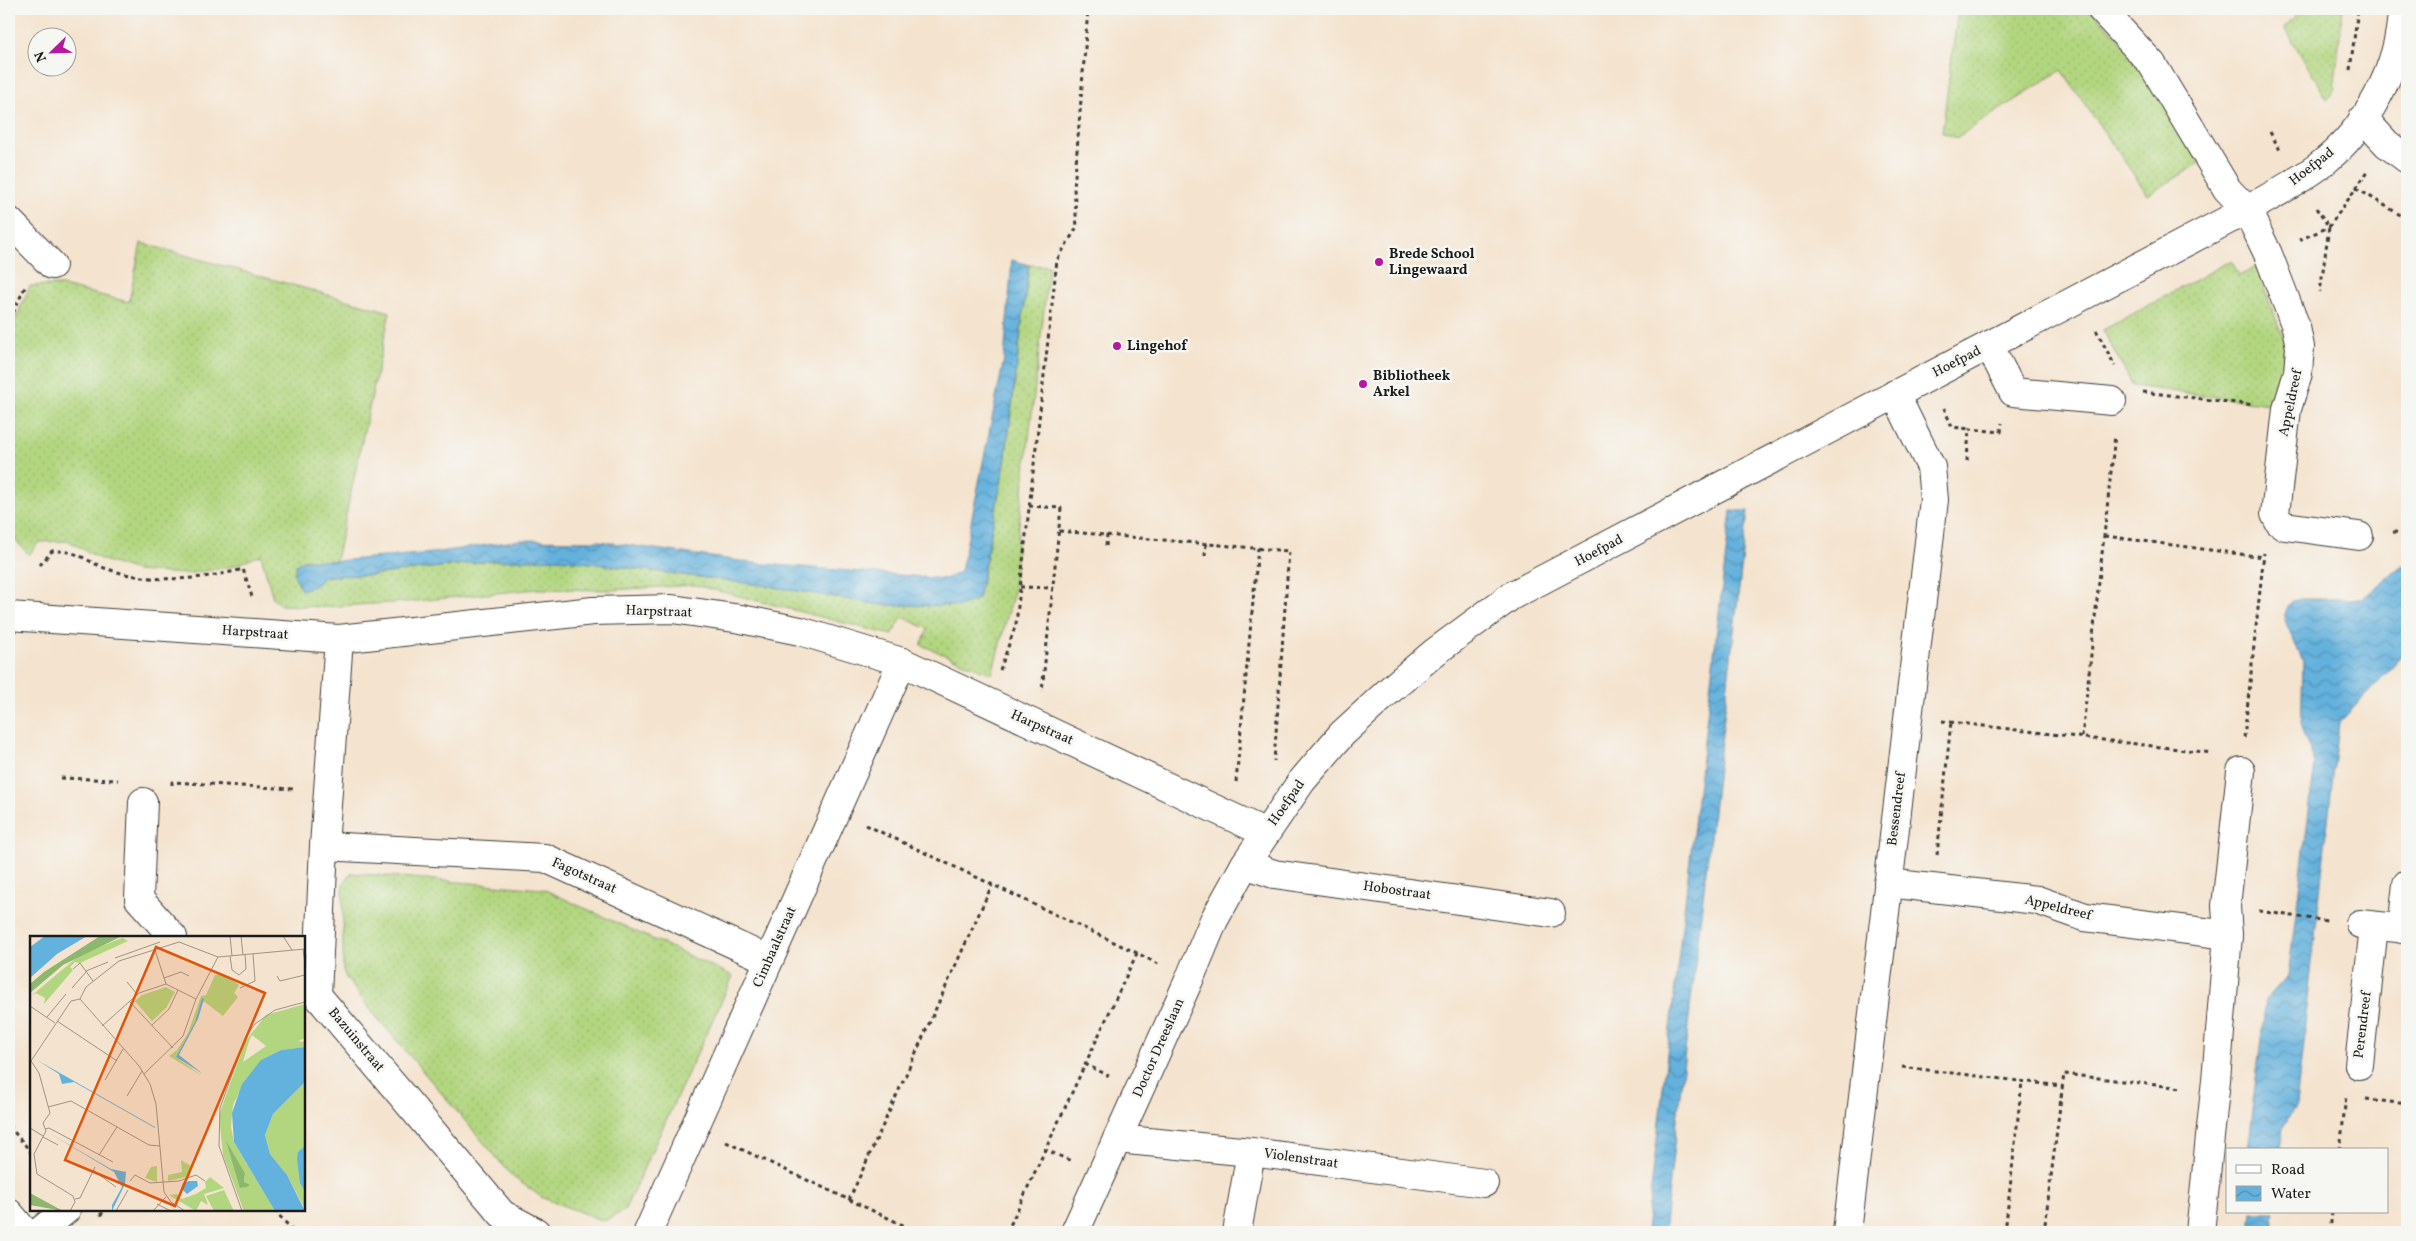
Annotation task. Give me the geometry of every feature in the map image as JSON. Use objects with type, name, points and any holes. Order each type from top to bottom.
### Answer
[{"type":"street","name":"Appeldreef","points":[[2101,9],[2152,64],[2227,189],[2247,210],[2268,254],[2298,337],[2298,373],[2287,409],[2275,507],[2279,522]]},
{"type":"street","name":"Hoefpad","points":[[1245,864],[1301,782],[1342,734],[1435,652],[1511,596],[2297,182],[2336,150],[2363,118],[2384,86],[2395,57],[2401,28],[2402,9]]},
{"type":"street","points":[[2363,118],[2387,144],[2407,159]]},
{"type":"street","points":[[9,221],[52,265]]},
{"type":"street","name":"Hoefpad","points":[[1989,345],[2013,392],[2124,396]]},
{"type":"street","name":"Bessendreef","points":[[1847,1232],[1934,500],[1931,467],[1895,394]]},
{"type":"street","points":[[2279,522],[2296,528],[2359,536]]},
{"type":"street","name":"Harpstraat","points":[[9,616],[338,639],[593,611],[672,609],[741,619],[800,631],[902,662],[1266,833]]},
{"type":"street","name":"Bazuinstraat","points":[[338,639],[324,846],[310,1000],[502,1214],[529,1231]]},
{"type":"street","name":"Cimbaalstraat","points":[[648,1232],[902,662]]},
{"type":"street","points":[[2200,1232],[2216,1086],[2228,936],[2226,906],[2242,764]]},
{"type":"street","points":[[143,802],[139,899],[172,936]]},
{"type":"street","name":"Fagotstraat","points":[[324,846],[545,858],[769,960]]},
{"type":"street","name":"Hobostraat","points":[[1245,864],[1274,874],[1550,913]]},
{"type":"street","name":"Doctor Dreeslaan","points":[[1075,1232],[1190,980],[1214,920],[1245,864]]},
{"type":"street","name":"Appeldreef","points":[[1888,883],[2037,900],[2086,917],[2228,936]]},
{"type":"street","name":"Perendreef","points":[[2359,1065],[2367,925],[2404,929],[2407,884]]},
{"type":"street","name":"Violenstraat","points":[[1117,1140],[1251,1152],[1484,1183]]},
{"type":"street","points":[[1237,1232],[1251,1152]]},
{"type":"street","points":[[39,1232],[65,1211]]},
{"type":"street","points":[[9,1213],[25,1232]]},
{"type":"path","points":[[988,703],[1016,624],[1057,260],[1077,227],[1074,189],[1088,9]]},
{"type":"path","points":[[2297,182],[2329,227],[2319,301]]},
{"type":"path","points":[[2356,188],[2407,219]]},
{"type":"path","points":[[2096,330],[2118,373]]},
{"type":"path","points":[[2124,396],[2287,409]]},
{"type":"path","points":[[2082,737],[2116,431]]},
{"type":"path","points":[[1029,506],[1061,508],[1038,726]]},
{"type":"path","points":[[1909,716],[2082,737],[2242,764],[2264,543],[2279,522]]},
{"type":"path","points":[[1059,531],[1289,551],[1274,766]]},
{"type":"path","points":[[1106,546],[1107,535]]},
{"type":"path","points":[[2104,536],[2263,557]]},
{"type":"path","points":[[1204,556],[1206,544]]},
{"type":"path","points":[[1233,818],[1258,548]]},
{"type":"path","points":[[40,565],[52,551],[73,551],[102,567],[154,577],[201,578],[243,569],[264,634]]},
{"type":"path","points":[[1020,587],[1053,588]]},
{"type":"path","points":[[1933,888],[1951,722]]},
{"type":"path","points":[[61,778],[129,781],[128,800],[171,805],[172,782],[328,791]]},
{"type":"path","points":[[836,811],[1137,953],[1190,980]]},
{"type":"path","points":[[849,1200],[992,885]]},
{"type":"path","points":[[2277,914],[2319,920]]},
{"type":"path","points":[[1006,1232],[1137,953]]},
{"type":"path","points":[[1866,1063],[2062,1086]]},
{"type":"path","name":"Perendreef","points":[[2340,1148],[2349,1077],[2359,1065]]},
{"type":"path","points":[[2044,1232],[2064,1074],[2216,1086]]},
{"type":"path","points":[[2005,1232],[2022,1082]]},
{"type":"path","points":[[2346,1097],[2354,1098]]},
{"type":"path","points":[[2363,1099],[2407,1104]]},
{"type":"path","points":[[9,1126],[30,1151]]},
{"type":"path","points":[[695,1127],[918,1232]]},
{"type":"path","points":[[275,1211],[294,1232]]},
{"type":"path","points":[[2330,1232],[2332,1214]]},
{"type":"green space","points":[[2091,9],[2145,67],[2200,163],[2148,195],[2061,70],[1956,138],[1942,132],[1958,10]]},
{"type":"green space","points":[[2300,9],[2343,9],[2334,90],[2327,99],[2285,28]]},
{"type":"green space","points":[[141,243],[390,312],[336,561],[303,560],[315,586],[324,576],[372,575],[489,561],[559,559],[768,586],[881,605],[978,599],[1005,463],[1029,265],[1049,266],[1019,524],[1013,595],[992,674],[921,645],[928,629],[902,617],[892,635],[695,585],[611,590],[537,589],[407,602],[323,607],[281,605],[273,598],[261,555],[230,567],[185,574],[136,571],[100,559],[69,541],[39,542],[29,555],[9,533],[9,334],[30,286],[58,285],[129,302]]},
{"type":"green space","points":[[2232,260],[2239,276],[2256,267],[2284,340],[2284,369],[2269,404],[2133,386],[2103,330]]},
{"type":"green space","points":[[351,873],[543,889],[733,976],[624,1211],[604,1221],[543,1198],[513,1177],[374,1014],[346,978],[343,970],[343,884]]},
{"type":"water","points":[[1012,260],[1029,265],[1005,463],[978,599],[960,606],[881,605],[768,586],[559,559],[489,561],[372,575],[324,576],[315,586],[301,590],[294,574],[296,565],[303,560],[336,561],[432,553],[520,540],[599,541],[754,563],[946,579],[961,571],[1004,359]]},
{"type":"water","points":[[1731,511],[1748,511],[1664,1232],[1646,1232]]},
{"type":"water","points":[[2402,565],[2407,566],[2407,639],[2402,657],[2339,723],[2296,1105],[2283,1127],[2280,1148],[2247,1148],[2266,999],[2288,976],[2315,763],[2301,728],[2303,662],[2284,618],[2289,605],[2296,599],[2362,599]]},
{"type":"water","points":[[2252,1214],[2274,1214],[2272,1232],[2250,1232]]},
{"type":"place","name":"Brede School Lingewaard","points":[[1379,262]]},
{"type":"place","name":"Lingehof","points":[[1117,346]]},
{"type":"place","name":"Bibliotheek Arkel","points":[[1363,384]]}]
